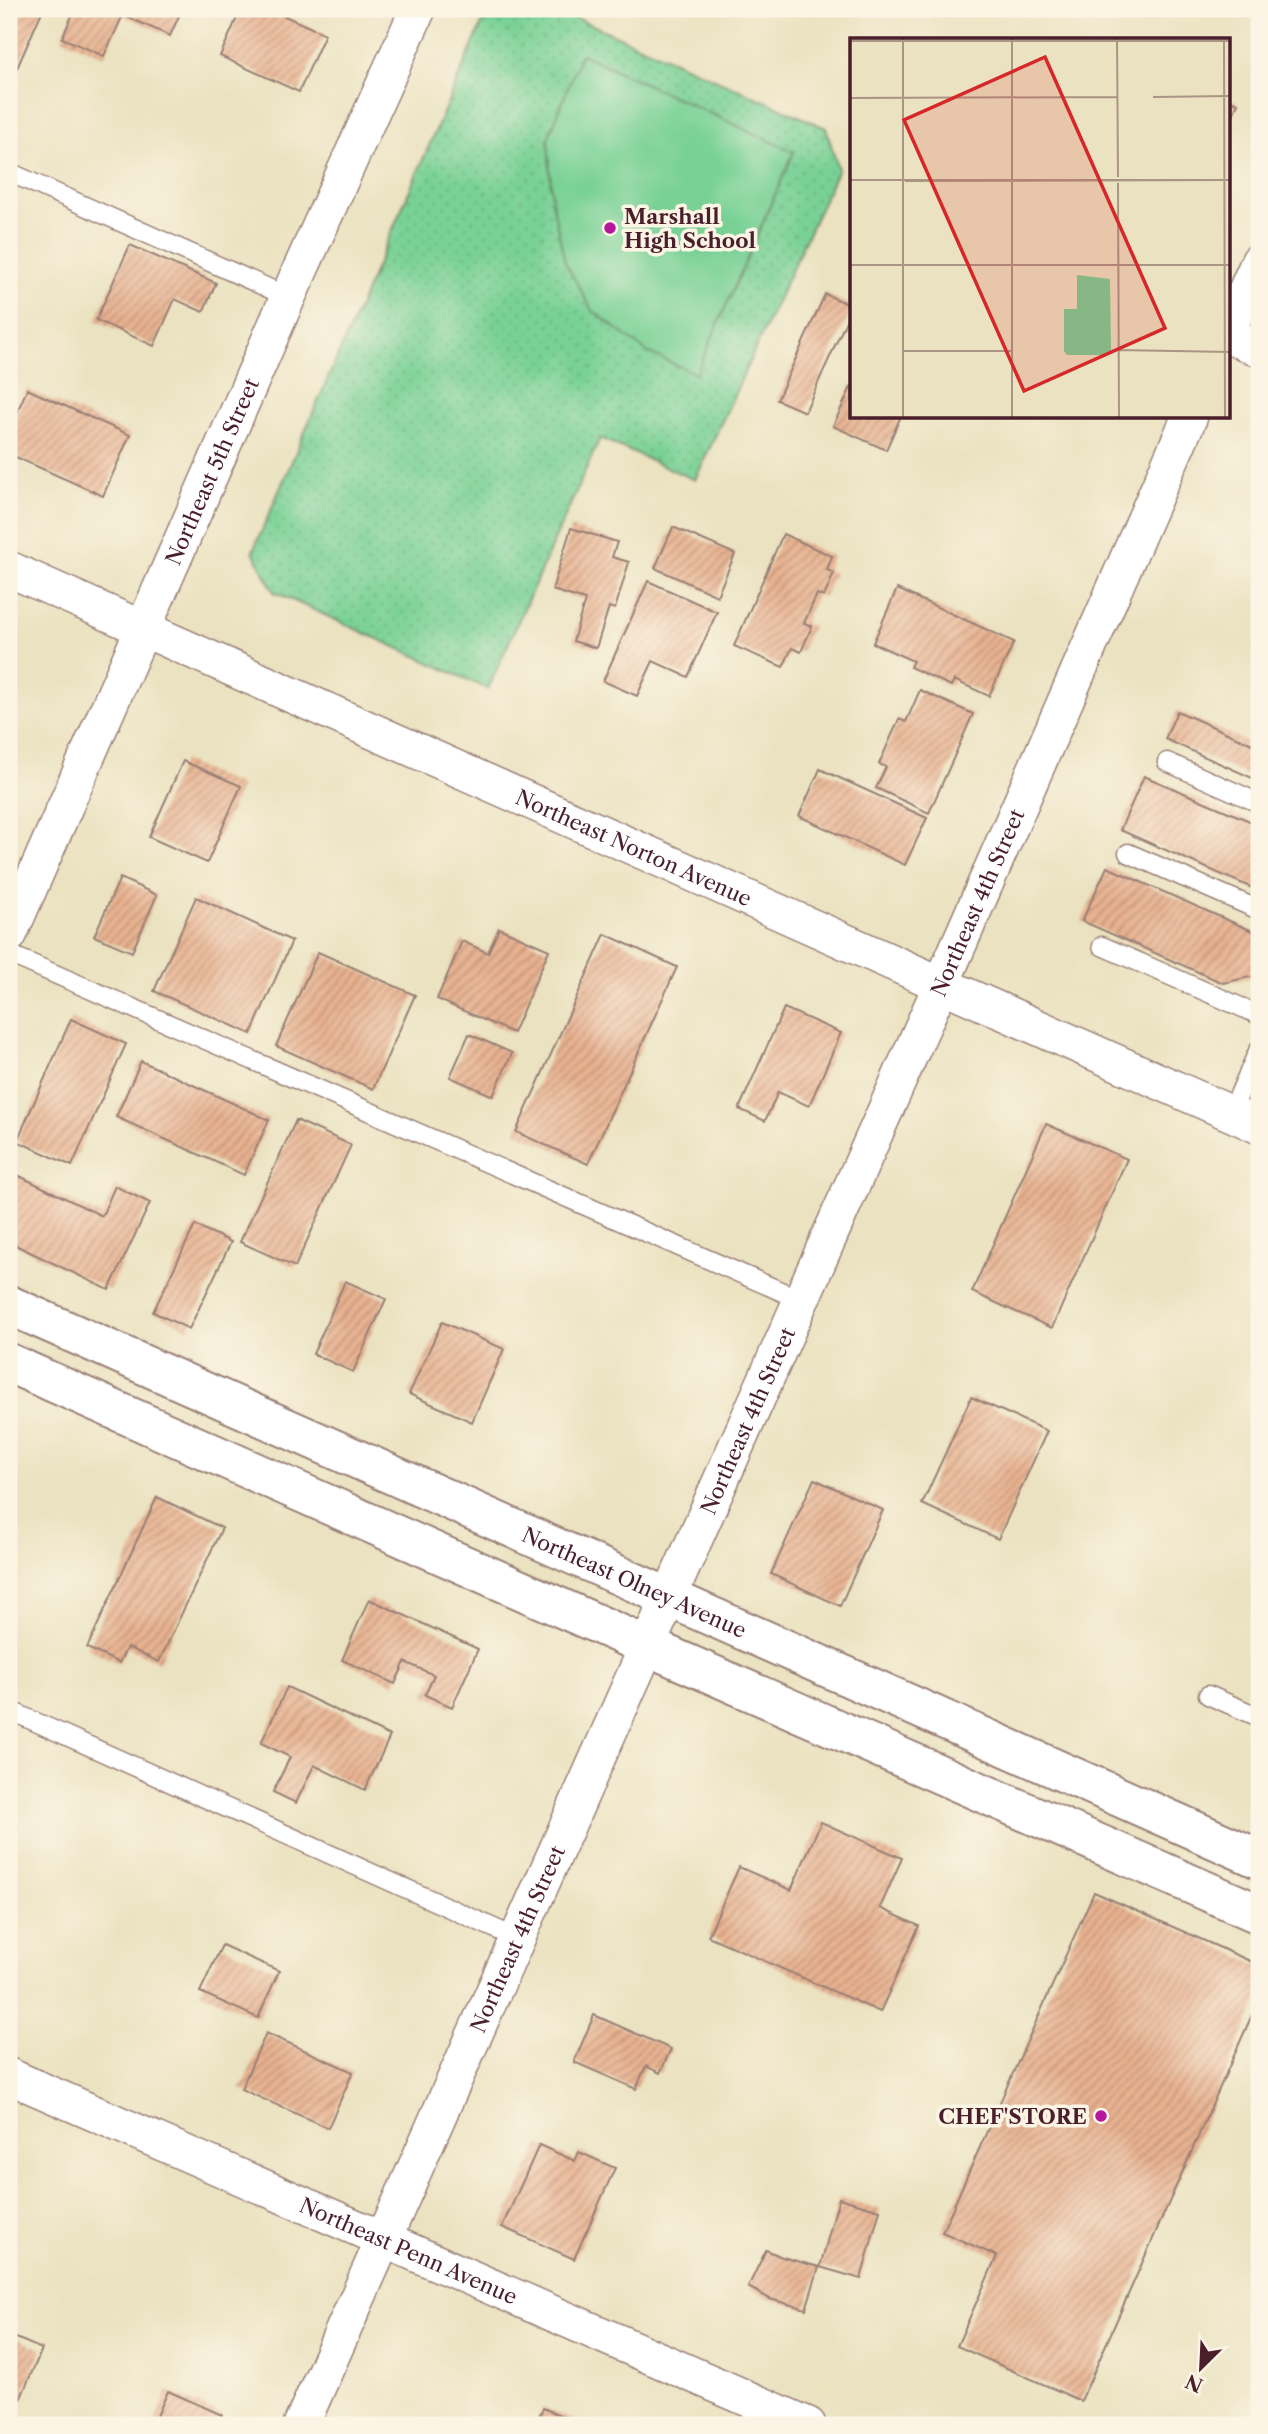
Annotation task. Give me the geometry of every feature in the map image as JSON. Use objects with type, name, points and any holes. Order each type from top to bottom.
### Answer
[{"type":"main road","name":"Northeast Olney Avenue","points":[[9,1305],[1259,1859]]},
{"type":"main road","points":[[9,1363],[1259,1914]]},
{"type":"street","name":"Northeast 5th Street","points":[[9,935],[288,298],[418,9]]},
{"type":"street","points":[[1230,328],[1259,261]]},
{"type":"street","points":[[1230,334],[1259,349]]},
{"type":"street","name":"Northeast 4th Street","points":[[301,2425],[942,983],[1189,418]]},
{"type":"street","name":"Northeast Norton Avenue","points":[[9,569],[1245,1119]]},
{"type":"street","name":"Northeast Penn Avenue","points":[[9,2076],[808,2425]]},
{"type":"lane","points":[[9,172],[288,298]]},
{"type":"lane","points":[[1167,762],[1259,803]]},
{"type":"lane","points":[[1128,853],[1259,910]]},
{"type":"lane","points":[[1102,946],[1259,1015]]},
{"type":"lane","points":[[9,954],[801,1300]]},
{"type":"lane","points":[[1245,1119],[1259,1049]]},
{"type":"lane","points":[[1208,1695],[1259,1717]]},
{"type":"lane","points":[[9,1710],[516,1938]]},
{"type":"green space","name":"Marshall High School","points":[[556,9],[826,128],[838,169],[695,480],[600,438],[488,689],[274,592],[253,551],[488,10]]},
{"type":"green space","points":[[581,54],[794,152],[696,374],[647,352],[592,310],[565,262],[552,202],[548,139]]},
{"type":"building","points":[[9,9],[43,9],[14,75],[9,72]]},
{"type":"building","points":[[75,9],[182,9],[170,36],[123,15],[104,56],[62,38]]},
{"type":"building","points":[[241,9],[269,9],[325,34],[299,92],[220,56]]},
{"type":"building","points":[[1230,100],[1238,103],[1230,121]]},
{"type":"building","points":[[130,245],[216,283],[203,312],[175,299],[154,346],[96,320]]},
{"type":"building","points":[[825,294],[850,305],[850,312],[805,412],[777,400]]},
{"type":"building","points":[[27,389],[130,435],[103,496],[9,454],[9,431]]},
{"type":"building","points":[[850,389],[850,418],[900,418],[886,450],[833,426]]},
{"type":"building","points":[[673,527],[735,554],[717,596],[655,568]]},
{"type":"building","points":[[571,528],[617,542],[612,557],[629,562],[615,609],[609,607],[596,648],[573,641],[585,600],[552,590]]},
{"type":"building","points":[[783,534],[832,556],[827,570],[834,573],[824,597],[817,594],[804,623],[812,626],[801,652],[792,648],[783,667],[734,646]]},
{"type":"building","points":[[648,581],[717,612],[688,677],[653,661],[637,696],[603,681]]},
{"type":"building","points":[[897,589],[1014,642],[989,696],[954,680],[951,686],[910,667],[913,661],[873,643]]},
{"type":"building","points":[[920,690],[973,714],[929,813],[876,788],[886,767],[879,764],[899,719],[906,722]]},
{"type":"building","points":[[1177,711],[1259,747],[1259,781],[1165,739]]},
{"type":"building","points":[[183,761],[241,786],[207,863],[149,837]]},
{"type":"building","points":[[820,769],[927,818],[905,865],[799,816]]},
{"type":"building","points":[[1144,776],[1259,825],[1259,891],[1120,830]]},
{"type":"building","points":[[1107,867],[1259,934],[1259,975],[1223,983],[1082,921]]},
{"type":"building","points":[[120,878],[157,895],[132,952],[94,936]]},
{"type":"building","points":[[196,897],[292,941],[251,1034],[154,991]]},
{"type":"building","points":[[499,928],[549,950],[513,1033],[437,999],[462,941],[488,953]]},
{"type":"building","points":[[605,934],[677,967],[588,1164],[516,1132]]},
{"type":"building","points":[[318,952],[415,995],[373,1089],[276,1046]]},
{"type":"building","points":[[784,1008],[841,1033],[809,1106],[778,1092],[765,1121],[739,1109]]},
{"type":"building","points":[[71,1019],[126,1044],[72,1166],[17,1141]]},
{"type":"building","points":[[469,1034],[512,1053],[493,1096],[450,1077]]},
{"type":"building","points":[[141,1061],[269,1120],[244,1175],[116,1117]]},
{"type":"building","points":[[296,1120],[351,1145],[295,1267],[240,1242]]},
{"type":"building","points":[[1046,1124],[1127,1159],[1052,1328],[972,1292]]},
{"type":"building","points":[[9,1171],[102,1216],[115,1186],[150,1203],[109,1290],[9,1242]]},
{"type":"building","points":[[195,1225],[231,1242],[189,1329],[153,1312]]},
{"type":"building","points":[[345,1281],[386,1299],[353,1372],[313,1354]]},
{"type":"building","points":[[442,1322],[504,1349],[472,1422],[409,1394]]},
{"type":"building","points":[[971,1397],[1047,1431],[998,1539],[922,1504]]},
{"type":"building","points":[[814,1479],[883,1510],[840,1606],[771,1574]]},
{"type":"building","points":[[157,1497],[222,1528],[159,1662],[127,1647],[119,1663],[87,1648]]},
{"type":"building","points":[[369,1599],[478,1649],[452,1707],[425,1695],[434,1675],[405,1662],[395,1684],[342,1660]]},
{"type":"building","points":[[287,1687],[390,1736],[365,1790],[314,1765],[296,1803],[273,1792],[290,1757],[261,1743]]},
{"type":"building","points":[[821,1822],[902,1858],[880,1908],[919,1926],[880,2012],[708,1936],[739,1867],[791,1890]]},
{"type":"building","name":"CHEF'STORE","points":[[1094,1892],[1259,1965],[1259,1999],[1081,2401],[957,2346],[997,2256],[942,2232]]},
{"type":"building","points":[[222,1945],[279,1971],[258,2018],[200,1992]]},
{"type":"building","points":[[594,2015],[671,2049],[660,2073],[646,2066],[636,2089],[574,2062]]},
{"type":"building","points":[[266,2033],[353,2072],[328,2128],[241,2089]]},
{"type":"building","points":[[539,2145],[575,2161],[579,2152],[615,2168],[574,2259],[502,2227]]},
{"type":"building","points":[[839,2198],[880,2210],[861,2279],[820,2267]]},
{"type":"building","points":[[766,2250],[819,2267],[806,2309],[770,2299],[748,2287]]},
{"type":"building","points":[[9,2335],[42,2349],[9,2425]]},
{"type":"building","points":[[168,2391],[222,2415],[218,2425],[153,2425]]},
{"type":"building","points":[[543,2408],[584,2425],[535,2425]]},
{"type":"place","name":"Marshall High School","points":[[610,228]]},
{"type":"place","name":"CHEF'STORE","points":[[1101,2116]]}]
